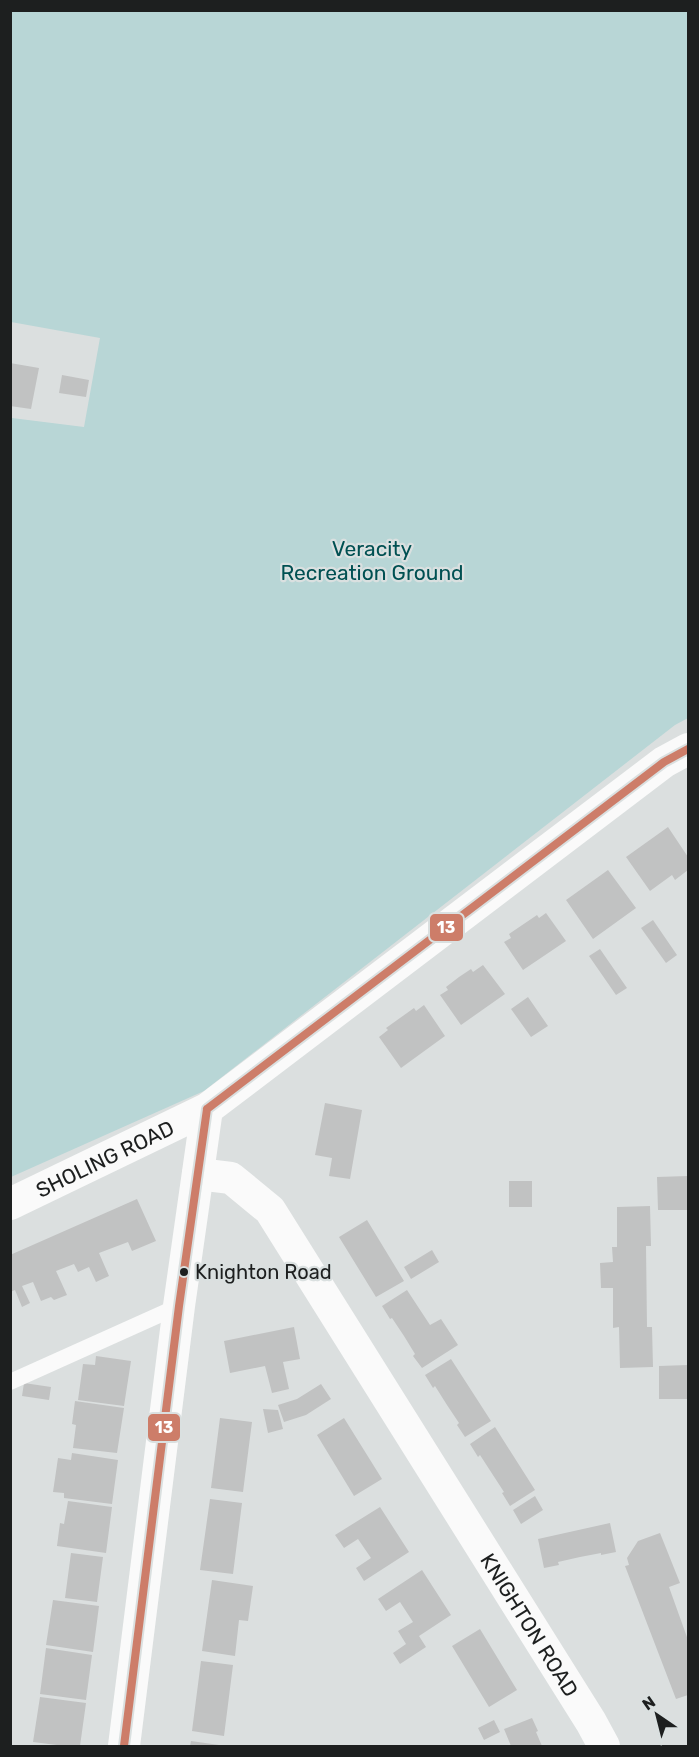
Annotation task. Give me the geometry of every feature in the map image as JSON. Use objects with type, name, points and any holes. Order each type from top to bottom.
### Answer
[{"type":"street","name":"SHOLING ROAD","points":[[10,1204],[207,1109],[654,769],[688,749]]},
{"type":"street","points":[[124,1746],[179,1306],[207,1109]]},
{"type":"street","name":"KNIGHTON ROAD","points":[[198,1174],[231,1178],[270,1210],[604,1746]]},
{"type":"lane","points":[[10,1382],[179,1306]]},
{"type":"green space","name":"Veracity Recreation Ground","points":[[11,10],[688,11],[688,718],[675,725],[204,1091],[11,1177],[11,421],[12,418],[84,427],[100,338],[11,322]]},
{"type":"building","points":[[10,363],[39,368],[31,409],[10,406]]},
{"type":"building","points":[[62,375],[89,380],[86,397],[59,393]]},
{"type":"building","points":[[668,827],[688,857],[688,870],[675,880],[672,875],[650,891],[626,857]]},
{"type":"building","points":[[608,870],[636,908],[593,939],[566,900]]},
{"type":"building","points":[[546,913],[566,941],[523,970],[504,942],[511,938],[509,934],[537,915],[539,918]]},
{"type":"building","points":[[653,920],[677,955],[666,963],[641,928]]},
{"type":"building","points":[[600,949],[627,988],[616,995],[589,956]]},
{"type":"building","points":[[483,965],[505,994],[461,1025],[440,995],[448,990],[446,987],[459,977]]},
{"type":"building","points":[[528,997],[548,1026],[531,1037],[511,1009]]},
{"type":"building","points":[[424,1005],[445,1036],[401,1068],[379,1037],[388,1030],[386,1028],[414,1008],[416,1011]]},
{"type":"building","points":[[325,1103],[362,1110],[350,1179],[329,1176],[332,1158],[315,1155]]},
{"type":"building","points":[[688,1176],[688,1210],[658,1210],[657,1177]]},
{"type":"building","points":[[509,1181],[532,1181],[532,1207],[509,1207]]},
{"type":"building","points":[[137,1199],[156,1241],[132,1251],[128,1242],[99,1253],[109,1276],[96,1282],[89,1267],[78,1272],[74,1264],[56,1271],[67,1295],[54,1300],[51,1297],[41,1301],[33,1282],[22,1286],[30,1303],[22,1307],[15,1290],[10,1292],[10,1255]]},
{"type":"building","points":[[650,1206],[651,1246],[646,1246],[647,1327],[652,1327],[653,1367],[620,1368],[619,1327],[613,1328],[613,1288],[601,1288],[600,1263],[613,1262],[612,1247],[617,1247],[617,1207]]},
{"type":"building","points":[[367,1220],[404,1281],[376,1297],[339,1237]]},
{"type":"building","points":[[432,1250],[439,1262],[411,1279],[404,1267]]},
{"type":"building","points":[[407,1290],[430,1325],[441,1319],[458,1345],[422,1368],[413,1356],[415,1354],[404,1336],[382,1306]]},
{"type":"building","points":[[294,1327],[300,1359],[283,1362],[289,1389],[272,1393],[265,1366],[230,1373],[224,1341]]},
{"type":"building","points":[[96,1356],[131,1361],[124,1406],[78,1400],[83,1364],[95,1365]]},
{"type":"building","points":[[451,1359],[491,1421],[465,1437],[457,1425],[459,1423],[435,1386],[433,1388],[425,1375]]},
{"type":"building","points":[[688,1365],[688,1399],[659,1399],[659,1366]]},
{"type":"building","points":[[24,1383],[51,1387],[49,1400],[22,1396]]},
{"type":"building","points":[[321,1384],[331,1399],[306,1415],[284,1422],[278,1405],[297,1399]]},
{"type":"building","points":[[75,1401],[124,1408],[117,1453],[73,1448],[76,1425],[72,1424]]},
{"type":"building","points":[[263,1409],[278,1410],[283,1429],[268,1433]]},
{"type":"building","points":[[220,1418],[252,1422],[243,1492],[211,1488]]},
{"type":"building","points":[[344,1418],[382,1479],[354,1496],[317,1435]]},
{"type":"building","points":[[495,1427],[535,1490],[510,1506],[502,1493],[504,1492],[480,1455],[478,1457],[470,1444]]},
{"type":"building","points":[[72,1453],[118,1460],[112,1504],[64,1498],[64,1493],[53,1492],[58,1458],[71,1460]]},
{"type":"building","points":[[535,1496],[543,1510],[521,1524],[513,1510]]},
{"type":"building","points":[[210,1499],[242,1503],[233,1574],[200,1570]]},
{"type":"building","points":[[68,1501],[112,1507],[106,1553],[57,1546],[60,1523],[64,1524]]},
{"type":"building","points":[[380,1507],[409,1552],[364,1581],[356,1568],[371,1558],[358,1539],[344,1548],[335,1535]]},
{"type":"building","points":[[610,1523],[616,1552],[580,1557],[544,1568],[538,1539]]},
{"type":"building","points":[[660,1533],[680,1583],[669,1587],[688,1640],[688,1695],[676,1699],[625,1566],[629,1565],[627,1558],[638,1541]]},
{"type":"building","points":[[71,1553],[103,1557],[97,1602],[65,1598]]},
{"type":"building","points":[[422,1570],[451,1615],[419,1636],[426,1647],[400,1664],[393,1653],[406,1644],[398,1631],[413,1622],[400,1602],[386,1611],[378,1599]]},
{"type":"building","points":[[212,1580],[253,1586],[248,1621],[239,1620],[235,1656],[202,1651]]},
{"type":"building","points":[[53,1600],[99,1606],[93,1652],[46,1645]]},
{"type":"building","points":[[480,1629],[517,1690],[489,1707],[452,1646]]},
{"type":"building","points":[[46,1648],[92,1655],[86,1700],[40,1694]]},
{"type":"building","points":[[201,1661],[233,1665],[224,1736],[192,1731]]},
{"type":"building","points":[[40,1697],[86,1703],[80,1746],[33,1742]]},
{"type":"building","points":[[532,1718],[542,1746],[511,1746],[504,1729]]},
{"type":"building","points":[[494,1720],[500,1732],[484,1740],[478,1728]]},
{"type":"building","points":[[191,1741],[219,1745],[219,1746],[190,1746]]},
{"type":"transit line","name":"13","points":[[207,1109],[664,762],[688,749]]},
{"type":"transit line","name":"13","points":[[124,1746],[179,1306],[207,1109]]},
{"type":"place","name":"Knighton Road","points":[[184,1272]]}]
